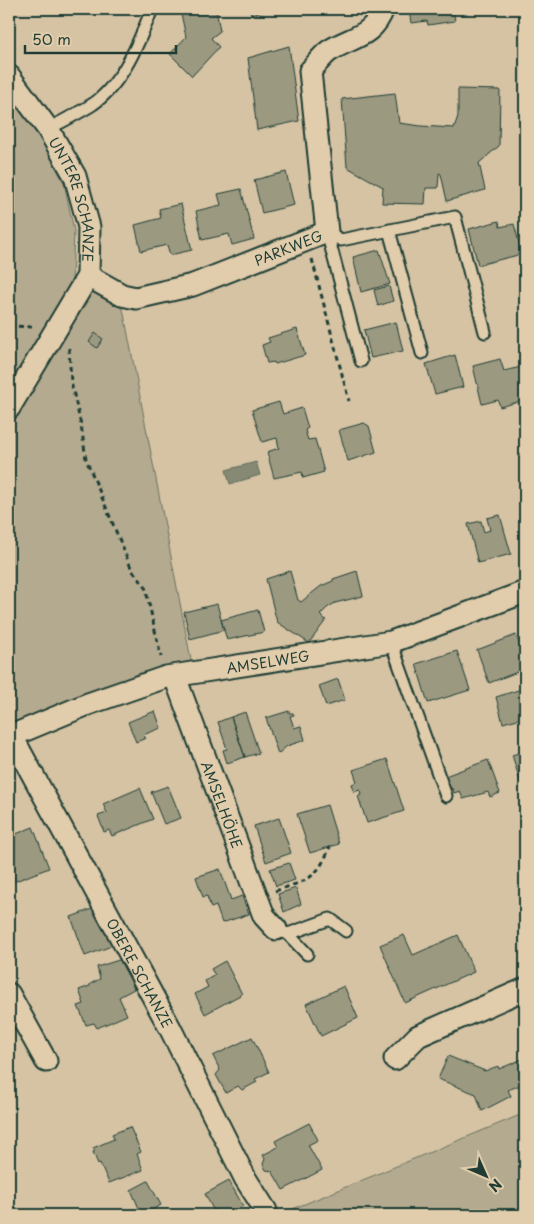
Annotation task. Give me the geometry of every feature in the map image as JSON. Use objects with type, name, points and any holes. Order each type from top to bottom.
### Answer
[{"type":"street","name":"PARKWEG","points":[[88,276],[122,295],[136,298],[193,285],[307,242],[327,232],[310,71],[328,52],[360,36],[378,21],[383,9]]},
{"type":"street","name":"UNTERE SCHANZE","points":[[9,76],[48,129],[76,176],[89,227],[88,276],[9,408]]},
{"type":"street","name":"AMSELWEG","points":[[10,733],[88,704],[170,677],[391,642],[525,592]]},
{"type":"street","name":"AMSELHÖHE","points":[[170,677],[264,916],[282,931]]},
{"type":"street","name":"OBERE SCHANZE","points":[[10,733],[165,1020],[245,1178],[266,1211],[266,1215]]},
{"type":"street","points":[[395,1059],[418,1036],[525,989]]},
{"type":"street","points":[[9,994],[46,1061]]},
{"type":"lane","points":[[48,129],[94,103],[117,80],[143,32],[152,9]]},
{"type":"lane","points":[[327,232],[341,240],[455,217],[485,332]]},
{"type":"lane","points":[[389,230],[422,353]]},
{"type":"lane","points":[[327,232],[361,361]]},
{"type":"lane","points":[[391,642],[446,796]]},
{"type":"lane","points":[[282,931],[330,919],[346,930]]},
{"type":"lane","points":[[282,931],[308,954]]},
{"type":"path","points":[[307,242],[350,401]]},
{"type":"path","points":[[56,329],[69,346],[70,382],[81,425],[86,459],[96,479],[132,570],[145,586],[170,677]]},
{"type":"path","points":[[258,897],[310,879],[323,864],[330,847]]},
{"type":"shaded area","points":[[9,95],[40,135],[64,183],[74,231],[72,281],[123,309],[192,665],[9,731]]},
{"type":"shaded area","points":[[256,462],[260,475],[230,484],[226,470]]},
{"type":"shaded area","points":[[525,1113],[525,1215],[278,1215]]},
{"type":"building","points":[[180,9],[216,9],[220,31],[211,38],[219,47],[192,76],[170,54],[186,37]]},
{"type":"building","points":[[250,9],[273,9],[251,15]]},
{"type":"building","points":[[409,9],[453,9],[455,21],[428,25],[427,21],[411,23]]},
{"type":"building","points":[[289,46],[299,121],[257,130],[248,58]]},
{"type":"building","points":[[458,89],[500,90],[499,146],[479,163],[485,190],[447,201],[441,174],[439,173],[438,188],[426,188],[425,204],[382,203],[383,187],[347,167],[342,99],[395,93],[399,123],[454,128],[458,116]]},
{"type":"building","points":[[286,172],[294,205],[262,213],[254,180]]},
{"type":"building","points":[[241,189],[254,239],[232,245],[229,234],[202,240],[196,211],[221,205],[218,194]]},
{"type":"building","points":[[181,204],[192,250],[170,255],[167,245],[141,251],[135,225],[161,218],[159,209]]},
{"type":"building","points":[[499,221],[500,227],[514,224],[522,254],[478,265],[469,229]]},
{"type":"building","points":[[379,250],[390,284],[361,292],[353,257]]},
{"type":"building","points":[[389,286],[393,301],[378,306],[374,290]]},
{"type":"building","points":[[396,322],[403,351],[371,358],[364,330]]},
{"type":"building","points":[[297,329],[305,355],[275,364],[274,362],[267,363],[262,345],[270,342],[268,338]]},
{"type":"building","points":[[95,333],[103,339],[97,348],[89,342]]},
{"type":"building","points":[[455,355],[463,387],[435,394],[426,364]]},
{"type":"building","points":[[500,359],[504,371],[525,366],[525,400],[500,407],[498,400],[482,404],[473,366]]},
{"type":"building","points":[[279,402],[283,414],[302,408],[308,428],[305,430],[308,440],[315,439],[324,472],[303,478],[302,472],[274,478],[267,452],[279,448],[277,438],[262,442],[252,410]]},
{"type":"building","points":[[364,423],[369,426],[376,452],[348,461],[339,430]]},
{"type":"building","points":[[525,502],[525,528],[521,503]]},
{"type":"building","points":[[500,515],[511,554],[478,563],[468,524],[481,521],[484,532],[490,530],[487,518]]},
{"type":"building","points":[[290,571],[298,600],[301,602],[321,586],[333,581],[333,579],[357,571],[363,596],[335,603],[327,608],[320,615],[326,620],[309,643],[277,622],[266,579]]},
{"type":"building","points":[[217,604],[224,630],[190,639],[184,612]]},
{"type":"building","points":[[258,610],[264,632],[227,640],[221,620]]},
{"type":"building","points":[[516,635],[525,659],[525,669],[489,683],[477,650]]},
{"type":"building","points":[[457,651],[470,690],[428,703],[416,664]]},
{"type":"building","points":[[338,679],[345,700],[326,706],[319,686]]},
{"type":"building","points":[[525,688],[525,717],[503,723],[496,697]]},
{"type":"building","points":[[155,711],[161,728],[143,735],[146,738],[136,742],[128,722]]},
{"type":"building","points":[[289,711],[289,713],[294,715],[290,716],[294,728],[301,726],[305,740],[287,746],[278,754],[266,718]]},
{"type":"building","points":[[245,712],[259,753],[245,757],[231,717]]},
{"type":"building","points":[[231,717],[245,757],[227,763],[223,750],[227,749],[218,722]]},
{"type":"building","points":[[525,751],[525,783],[521,784],[512,755]]},
{"type":"building","points":[[387,759],[404,811],[367,823],[358,796],[361,795],[360,790],[354,792],[352,784],[357,782],[353,770]]},
{"type":"building","points":[[488,760],[500,793],[490,797],[488,792],[463,799],[460,791],[454,793],[452,788],[450,789],[445,776]]},
{"type":"building","points":[[168,786],[181,818],[164,824],[151,792]]},
{"type":"building","points":[[140,788],[153,819],[112,836],[109,830],[104,832],[98,816],[107,813],[103,804]]},
{"type":"building","points":[[327,805],[339,844],[310,853],[297,814]]},
{"type":"building","points":[[279,818],[291,853],[266,862],[254,826]]},
{"type":"building","points":[[33,827],[49,868],[13,882],[9,870],[9,837]]},
{"type":"building","points":[[289,863],[295,880],[276,886],[270,869]]},
{"type":"building","points":[[220,869],[231,900],[242,896],[249,914],[222,923],[216,906],[211,908],[207,896],[203,897],[196,877]]},
{"type":"building","points":[[296,888],[301,904],[284,912],[278,894]]},
{"type":"building","points":[[100,906],[114,945],[85,956],[71,917]]},
{"type":"building","points":[[404,935],[413,955],[458,935],[474,972],[405,1003],[380,945]]},
{"type":"building","points":[[122,959],[134,989],[119,997],[127,1015],[97,1028],[94,1023],[86,1025],[78,1006],[84,1004],[79,990],[90,986],[90,984],[100,979],[97,967]]},
{"type":"building","points":[[225,961],[242,994],[205,1014],[195,994],[208,987],[205,981],[215,975],[211,969]]},
{"type":"building","points":[[344,986],[358,1018],[321,1036],[306,1004]]},
{"type":"building","points":[[252,1037],[269,1072],[255,1079],[257,1082],[242,1090],[238,1086],[226,1093],[216,1075],[220,1070],[213,1056]]},
{"type":"building","points":[[448,1056],[485,1071],[498,1066],[499,1069],[525,1058],[525,1083],[508,1090],[511,1096],[482,1111],[476,1094],[438,1079]]},
{"type":"building","points":[[309,1123],[318,1140],[308,1145],[322,1170],[283,1190],[272,1171],[266,1170],[263,1164],[265,1159],[263,1155],[278,1147],[275,1141]]},
{"type":"building","points":[[130,1127],[141,1152],[137,1154],[143,1170],[109,1183],[100,1163],[98,1164],[93,1148],[114,1139],[112,1134]]},
{"type":"building","points":[[148,1181],[161,1205],[142,1215],[131,1190]]},
{"type":"building","points":[[229,1181],[243,1206],[227,1215],[216,1215],[205,1194]]}]
